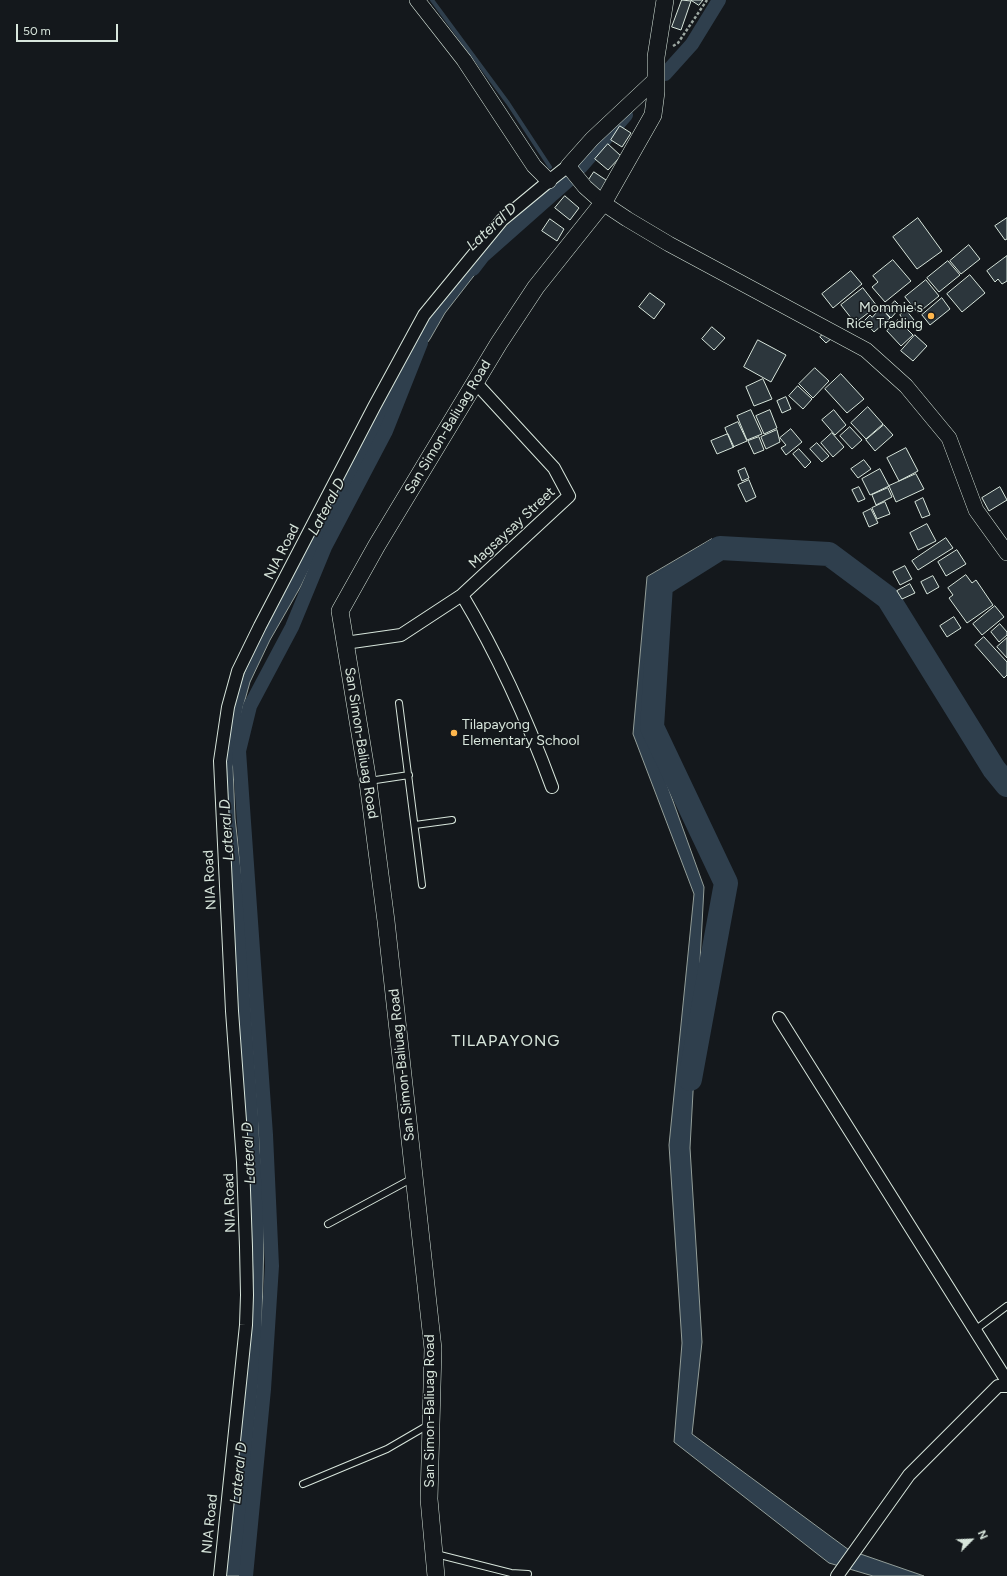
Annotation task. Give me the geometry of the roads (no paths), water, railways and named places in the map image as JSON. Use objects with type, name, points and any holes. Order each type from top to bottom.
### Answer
[{"type":"main road","name":"San Simon-Baliuag Road","points":[[436,1576],[429,1499],[433,1349],[386,921],[368,782],[340,611],[377,545],[475,382],[536,287],[603,203],[653,115],[656,92],[656,57],[665,0]]},
{"type":"street","points":[[417,0],[464,60],[534,166],[548,181]]},
{"type":"street","points":[[656,79],[592,139],[568,166],[585,187],[603,203],[669,244],[866,350],[906,386],[949,438],[976,510],[1007,553]]},
{"type":"street","name":"NIA Road","points":[[220,1576],[246,1325],[247,1294],[243,1162],[232,1011],[220,761],[228,707],[238,671],[251,644],[424,315],[502,220],[568,166]]},
{"type":"street","name":"Magsaysay Street","points":[[345,643],[401,635],[462,595],[569,496],[554,468],[475,382]]},
{"type":"street","points":[[462,595],[506,674],[533,735],[552,787]]},
{"type":"street","points":[[779,1018],[1007,1382]]},
{"type":"street","points":[[839,1573],[909,1475],[998,1386],[1007,1386]]},
{"type":"lane","points":[[399,703],[422,885]]},
{"type":"lane","points":[[368,782],[409,775]]},
{"type":"lane","points":[[415,825],[452,820]]},
{"type":"lane","points":[[328,1224],[414,1177]]},
{"type":"lane","points":[[975,1330],[1007,1306]]},
{"type":"lane","points":[[303,1484],[387,1449],[431,1424]]},
{"type":"lane","points":[[434,1553],[511,1573],[528,1574]]},
{"type":"water","name":"Lateral D","points":[[482,252],[487,259],[445,313],[430,339],[407,370],[389,412],[354,483],[333,520],[301,586],[270,640],[250,682],[243,707],[233,767],[235,818],[249,940],[250,991],[260,1150],[265,1200],[261,1357],[241,1572],[240,1576],[225,1576],[250,1336],[253,1277],[251,1221],[241,1086],[225,748],[237,691],[254,649],[428,317]]},
{"type":"water","points":[[712,539],[720,548],[661,585],[647,729],[704,887],[690,1148],[702,1342],[692,1434],[849,1550],[924,1576],[873,1576],[829,1563],[674,1442],[682,1343],[669,1145],[694,894],[633,734],[647,577]]},
{"type":"waterway","points":[[432,0],[508,103],[550,167]]},
{"type":"waterway","name":"Lateral D","points":[[665,74],[692,44],[719,0]]},
{"type":"waterway","name":"Lateral D","points":[[581,167],[626,115]]},
{"type":"waterway","name":"Lateral D","points":[[473,269],[483,256],[570,179]]},
{"type":"waterway","name":"Lateral D","points":[[560,180],[564,185]]},
{"type":"waterway","name":"Lateral D","points":[[246,1576],[264,1389],[272,1266],[266,1135],[239,751],[250,706],[292,627],[325,547],[386,431],[421,343]]},
{"type":"waterway","points":[[690,1079],[726,883],[652,727],[661,585],[720,548],[829,554],[888,598],[994,769],[1007,785]]},
{"type":"place","name":"Mommie's Rice Trading","points":[[931,316]]},
{"type":"place","name":"Tilapayong Elementary School","points":[[454,733]]},
{"type":"district","name":"TILAPAYONG","points":[[506,1041]]}]
